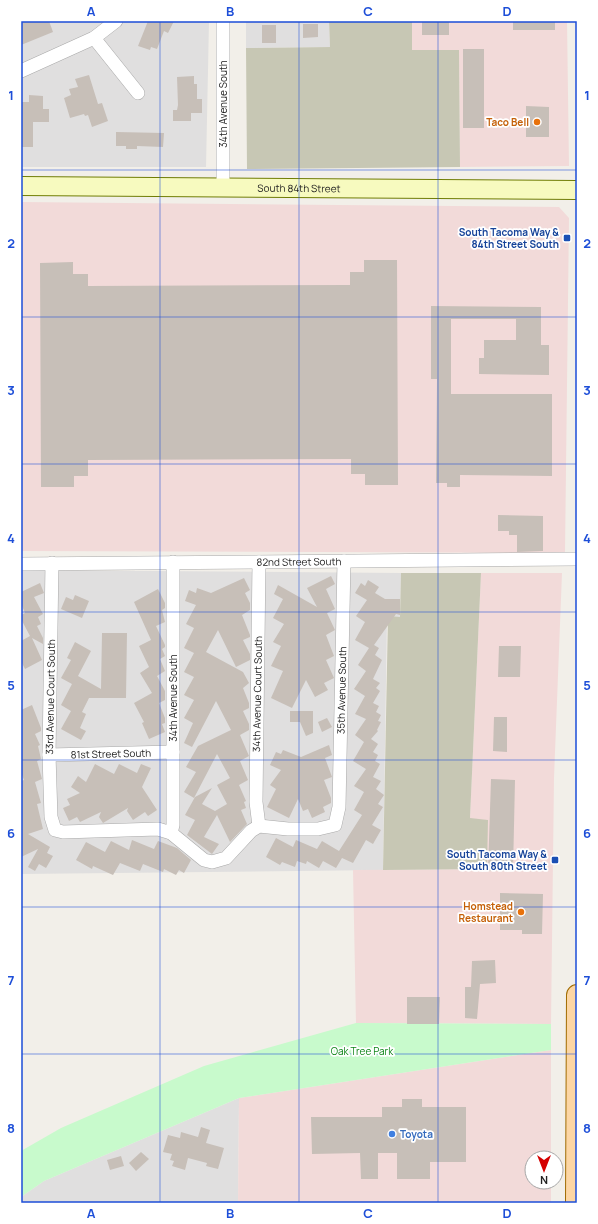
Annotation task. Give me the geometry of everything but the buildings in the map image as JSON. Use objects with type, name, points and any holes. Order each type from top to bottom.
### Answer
[{"type":"main road","name":"South 84th Street","points":[[21,186],[223,186],[577,190]]},
{"type":"main road","points":[[576,1203],[577,995]]},
{"type":"street","points":[[21,71],[94,38],[116,21]]},
{"type":"street","name":"34th Avenue South","points":[[223,21],[223,186]]},
{"type":"street","points":[[94,38],[138,93]]},
{"type":"street","name":"82nd Street South","points":[[21,564],[577,559]]},
{"type":"street","name":"35th Avenue South","points":[[259,826],[274,828],[318,829],[335,825],[337,820],[339,807],[344,561]]},
{"type":"street","name":"34th Avenue South","points":[[170,832],[173,825],[174,802],[174,562]]},
{"type":"street","name":"34th Avenue Court South","points":[[259,562],[256,802],[259,826]]},
{"type":"street","name":"33rd Avenue Court South","points":[[52,563],[49,755],[51,817],[55,830],[63,832],[158,829],[170,832]]},
{"type":"street","name":"81st Street South","points":[[49,755],[173,752]]},
{"type":"street","points":[[170,832],[204,860],[212,862],[226,858],[251,831],[259,826]]},
{"type":"shaded area","points":[[21,21],[209,21],[206,167],[21,167]]},
{"type":"shaded area","points":[[246,21],[329,21],[330,47],[246,48]]},
{"type":"shaded area","points":[[329,21],[412,21],[412,50],[459,50],[460,167],[247,169],[246,48],[330,47]]},
{"type":"shaded area","points":[[412,21],[567,21],[569,166],[460,167],[459,50],[412,50]]},
{"type":"shaded area","points":[[21,202],[559,207],[569,218],[565,553],[21,551]]},
{"type":"shaded area","points":[[21,570],[401,573],[400,617],[387,617],[383,870],[21,874]]},
{"type":"shaded area","points":[[401,573],[481,573],[470,818],[488,820],[487,869],[383,870],[388,616],[400,617]]},
{"type":"shaded area","points":[[481,573],[562,573],[554,778],[551,1024],[356,1023],[353,870],[487,869],[470,818]]},
{"type":"shaded area","points":[[551,1050],[551,1150],[524,1150],[524,1190],[551,1190],[551,1203],[238,1203],[239,1098]]},
{"type":"shaded area","points":[[239,1098],[238,1203],[21,1203],[21,1197],[44,1181]]},
{"type":"green space","name":"Oak Tree Park","points":[[356,1023],[551,1024],[551,1050],[239,1098],[44,1181],[21,1197],[21,1151],[61,1128],[204,1066]]},
{"type":"place","name":"Taco Bell","points":[[537,122]]},
{"type":"place","name":"South Tacoma Way & 84th Street South","points":[[567,238]]},
{"type":"place","name":"South Tacoma Way & South 80th Street","points":[[555,860]]},
{"type":"place","name":"Homstead Restaurant","points":[[521,912]]},
{"type":"place","name":"Toyota","points":[[392,1134]]}]
